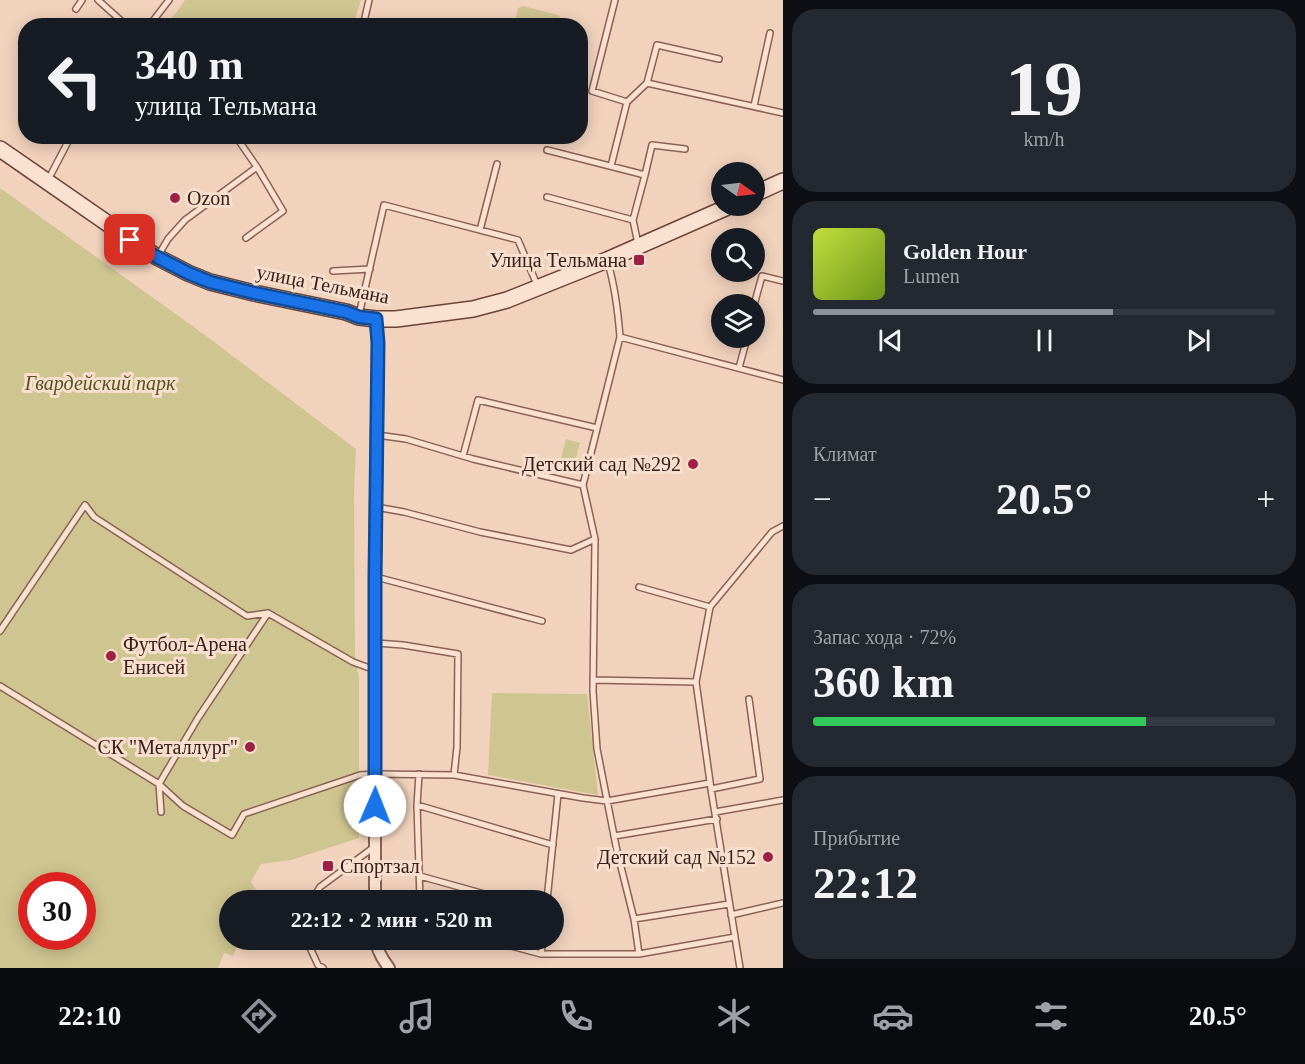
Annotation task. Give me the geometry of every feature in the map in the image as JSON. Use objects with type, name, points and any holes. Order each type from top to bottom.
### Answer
[{"type":"main road","name":"улица Тельмана","points":[[0,149],[157,257],[188,273],[210,282],[254,293],[376,319],[419,317],[473,309],[507,300],[607,260],[711,214]]},
{"type":"main road","points":[[765,189],[783,181]]},
{"type":"street","points":[[375,890],[378,343],[376,319]]},
{"type":"street","points":[[380,950],[387,967]]},
{"type":"lane","points":[[76,9],[82,0]]},
{"type":"lane","points":[[98,0],[118,18]]},
{"type":"lane","points":[[155,18],[169,0]]},
{"type":"lane","points":[[365,18],[369,0]]},
{"type":"lane","points":[[615,0],[592,92],[627,102]]},
{"type":"lane","points":[[754,106],[770,33]]},
{"type":"lane","points":[[611,166],[627,102],[647,83],[657,45],[719,59]]},
{"type":"lane","points":[[647,83],[783,112]]},
{"type":"lane","points":[[47,182],[67,144]]},
{"type":"lane","points":[[241,144],[283,211],[246,238]]},
{"type":"lane","points":[[639,246],[633,220],[652,145],[685,149]]},
{"type":"lane","points":[[547,150],[645,175]]},
{"type":"lane","points":[[480,230],[497,164]]},
{"type":"lane","points":[[157,257],[168,239],[185,220],[257,167]]},
{"type":"lane","points":[[548,197],[633,220]]},
{"type":"lane","points":[[359,317],[384,205],[518,240],[538,288]]},
{"type":"lane","points":[[607,260],[612,278],[620,337],[583,485],[596,539],[593,680],[597,749],[614,836],[634,919],[639,954]]},
{"type":"lane","points":[[333,271],[369,269]]},
{"type":"lane","points":[[757,294],[762,276],[783,281]]},
{"type":"lane","points":[[620,337],[740,368],[782,382]]},
{"type":"lane","points":[[740,368],[745,348]]},
{"type":"lane","points":[[463,456],[478,400],[597,428]]},
{"type":"lane","points":[[377,435],[406,440],[583,485]]},
{"type":"lane","points":[[0,631],[85,505],[94,518],[247,615],[268,613],[353,662],[375,670]]},
{"type":"lane","points":[[376,507],[405,512],[480,532],[571,550],[596,539]]},
{"type":"lane","points":[[740,968],[696,682],[710,607],[772,532],[783,526]]},
{"type":"lane","points":[[375,577],[543,621]]},
{"type":"lane","points":[[639,587],[710,607]]},
{"type":"lane","points":[[161,812],[159,784],[198,718],[268,613]]},
{"type":"lane","points":[[376,643],[458,654],[457,747],[454,775]]},
{"type":"lane","points":[[593,680],[696,682]]},
{"type":"lane","points":[[0,686],[159,784],[183,806],[232,835],[244,814],[357,776],[375,774],[454,775],[607,801],[760,779],[748,699]]},
{"type":"lane","points":[[419,774],[417,804],[420,890]]},
{"type":"lane","points":[[548,890],[558,794]]},
{"type":"lane","points":[[716,812],[783,800]]},
{"type":"lane","points":[[417,804],[553,845]]},
{"type":"lane","points":[[614,836],[717,819]]},
{"type":"lane","points":[[318,890],[375,846]]},
{"type":"lane","points":[[420,876],[470,890]]},
{"type":"lane","points":[[731,915],[783,903]]},
{"type":"lane","points":[[634,919],[729,904]]},
{"type":"lane","points":[[526,950],[541,954],[639,954],[735,937]]},
{"type":"lane","points":[[311,950],[318,965],[323,968]]},
{"type":"lane","points":[[541,954],[542,950]]},
{"type":"green space","points":[[185,0],[361,0],[355,18],[172,18]]},
{"type":"green space","points":[[523,6],[558,15],[561,18],[516,18],[518,8]]},
{"type":"green space","name":"Гвардейский парк","points":[[0,188],[205,335],[356,449],[354,490],[355,656],[359,679],[359,838],[291,860],[261,864],[251,882],[256,890],[219,890],[219,950],[235,950],[233,956],[224,953],[218,968],[0,968]]},
{"type":"green space","points":[[566,439],[580,443],[573,469],[559,466]]},
{"type":"green space","points":[[492,693],[587,694],[598,795],[488,775]]},
{"type":"place","name":"Ozon","points":[[175,198]]},
{"type":"place","name":"Улица Тельмана","points":[[639,260]]},
{"type":"place","name":"Детский сад №292","points":[[693,464]]},
{"type":"place","name":"Футбол-Арена Енисей","points":[[111,656]]},
{"type":"place","name":"СК \"Металлург\"","points":[[250,747]]},
{"type":"place","name":"Детский сад №152","points":[[768,857]]},
{"type":"place","name":"Спортзал","points":[[328,866]]},
{"type":"route","points":[[130,240],[157,257],[210,282],[376,319],[378,343],[375,806]]}]
